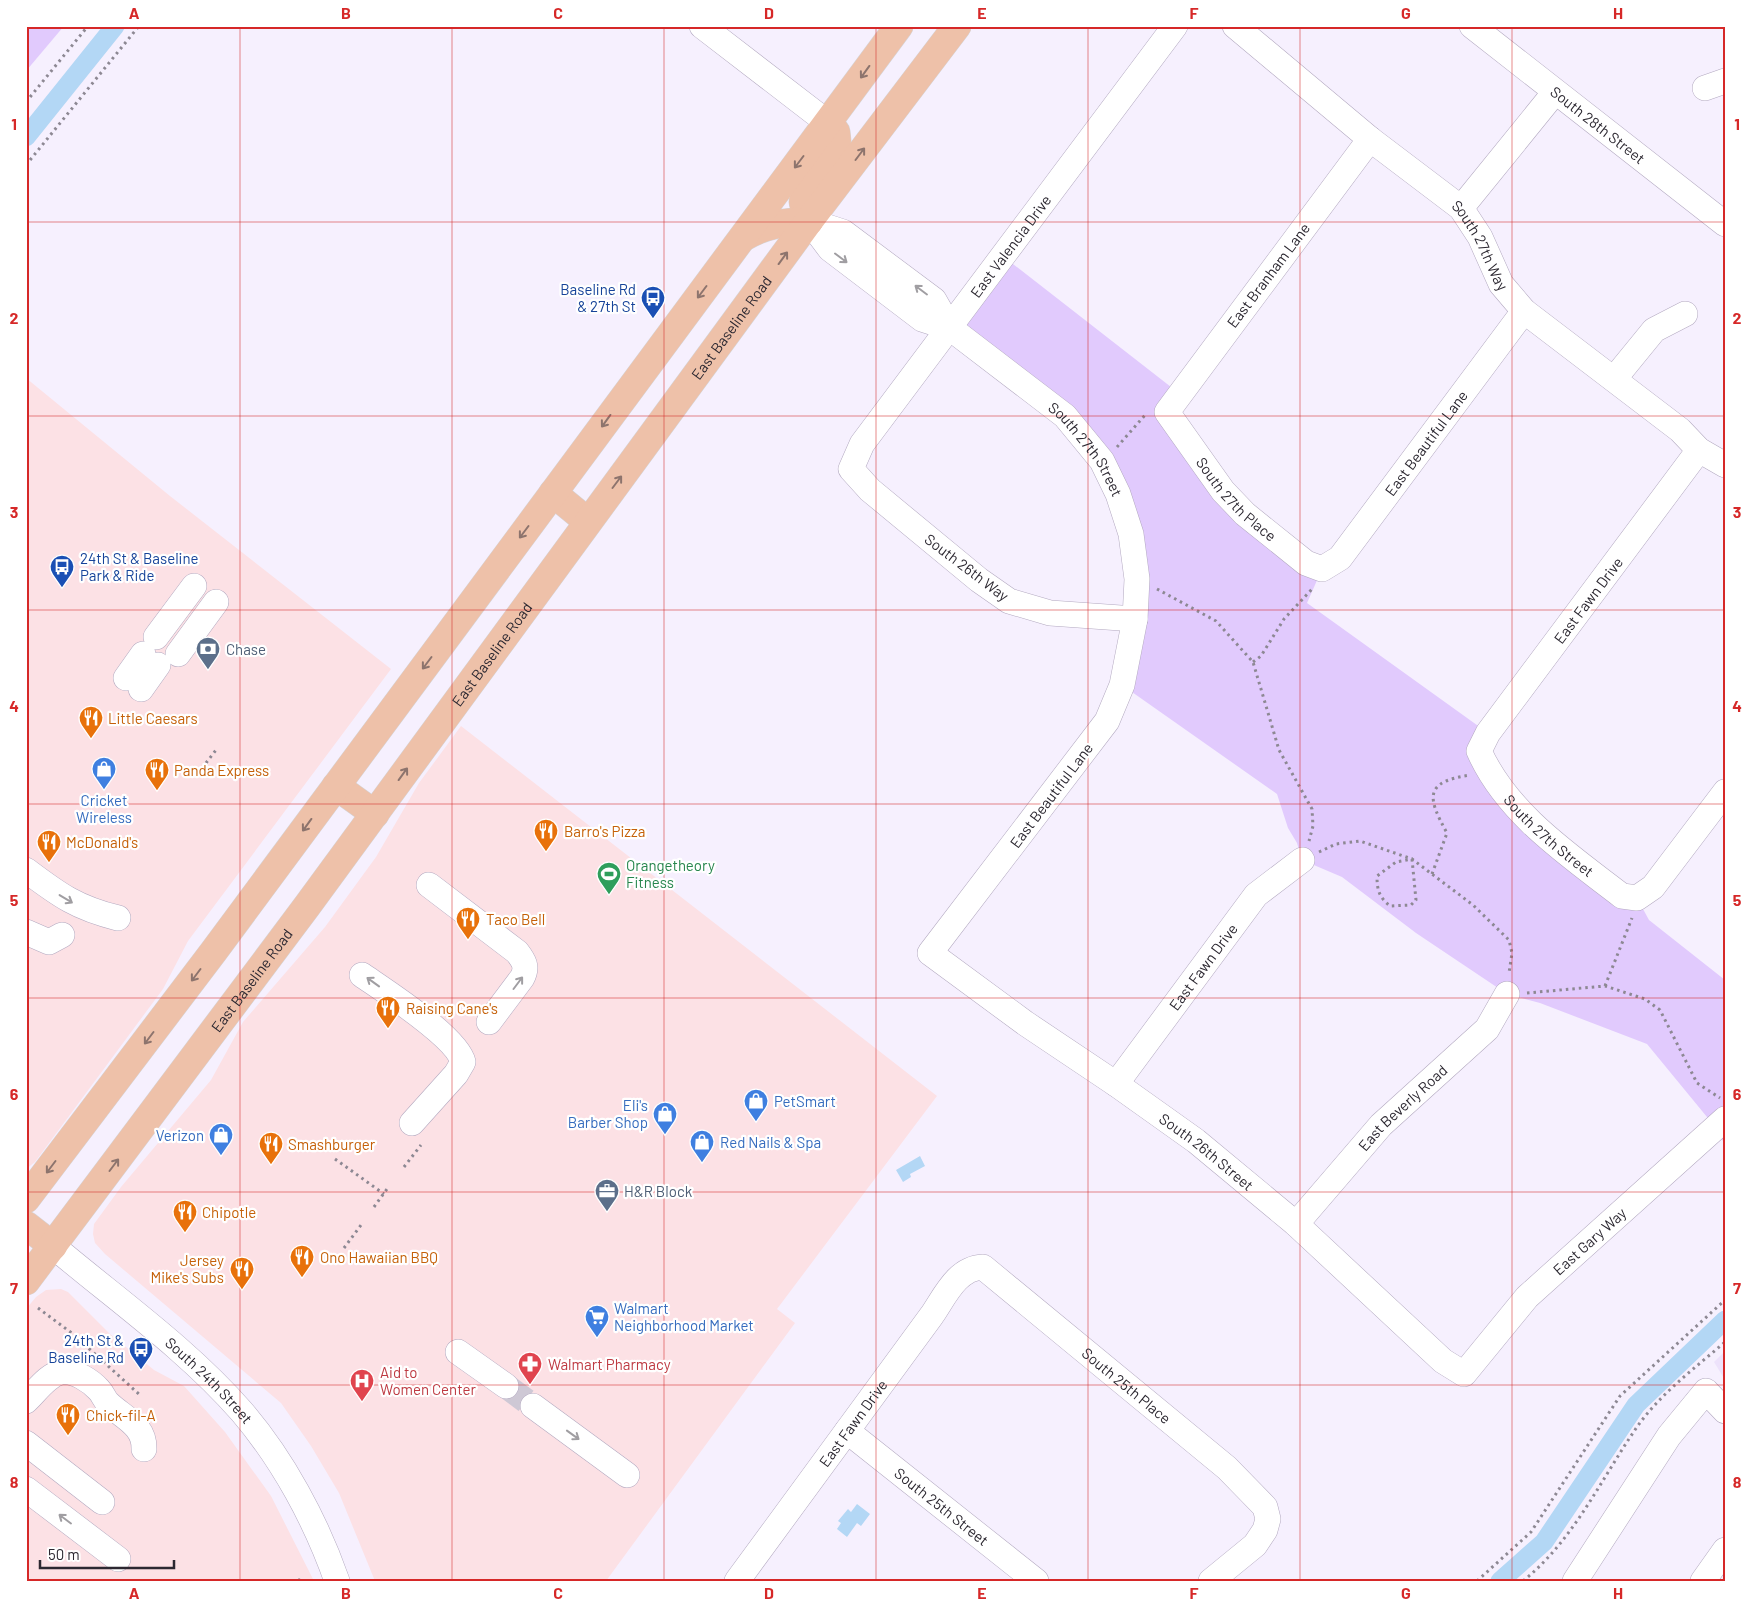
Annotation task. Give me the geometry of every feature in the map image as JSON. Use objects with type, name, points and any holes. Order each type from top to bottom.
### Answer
[{"type":"main road","points":[[26,1200],[336,786],[899,26]]},
{"type":"main road","name":"East Baseline Road","points":[[26,1281],[375,814],[809,221],[957,26]]},
{"type":"main road","points":[[828,123],[865,124],[877,121],[892,113]]},
{"type":"main road","points":[[742,238],[758,229],[778,223],[809,221],[803,202],[805,194],[838,142],[836,132],[828,123]]},
{"type":"main road","points":[[553,493],[588,521]]},
{"type":"main road","points":[[336,786],[375,814]]},
{"type":"main road","name":"South 24th Street","points":[[26,1225],[53,1246]]},
{"type":"street","points":[[702,26],[828,123]]},
{"type":"street","name":"East Valencia Drive","points":[[851,469],[862,444],[1175,26]]},
{"type":"street","name":"South 27th Way","points":[[1235,26],[1370,139],[1461,208],[1480,237],[1501,284],[1524,311],[1680,430],[1699,450],[1725,465]]},
{"type":"street","name":"South 28th Street","points":[[1472,26],[1725,224]]},
{"type":"street","points":[[1461,208],[1555,92]]},
{"type":"street","name":"East Branham Lane","points":[[1167,412],[1370,139]]},
{"type":"street","name":"South 27th Street","points":[[809,221],[843,232],[934,300],[950,328],[1065,416],[1102,461],[1118,494],[1131,534],[1137,579],[1135,618]]},
{"type":"street","name":"East Beautiful Lane","points":[[1322,569],[1340,558],[1524,311]]},
{"type":"street","points":[[1614,379],[1654,330],[1685,314]]},
{"type":"street","name":"South 27th Place","points":[[1167,412],[1223,491],[1245,514],[1306,563],[1322,569]]},
{"type":"street","name":"East Fawn Drive","points":[[1483,760],[1488,733],[1699,450]]},
{"type":"street","name":"South 26th Way","points":[[851,469],[870,490],[979,580],[1009,601],[1050,613],[1135,618]]},
{"type":"street","points":[[137,686],[205,594]]},
{"type":"street","name":"East Beautiful Lane","points":[[930,953],[1107,721],[1122,685],[1135,618]]},
{"type":"street","name":"South 27th Street","points":[[1483,760],[1535,829],[1622,896],[1637,898]]},
{"type":"street","points":[[1637,898],[1653,887],[1725,792]]},
{"type":"street","name":"East Fawn Drive","points":[[1116,1084],[1256,895],[1302,860]]},
{"type":"street","points":[[26,870],[63,898],[94,912],[118,918]]},
{"type":"street","points":[[429,885],[518,952],[525,963],[525,972],[522,978],[489,1022]]},
{"type":"street","points":[[26,932],[49,942],[62,935]]},
{"type":"street","name":"South 26th Street","points":[[930,953],[1025,1023],[1196,1141],[1296,1224],[1443,1361],[1464,1374]]},
{"type":"street","points":[[362,974],[430,1025],[461,1053],[464,1062],[412,1128]]},
{"type":"street","name":"East Beverly Road","points":[[1296,1224],[1381,1125],[1487,1029],[1507,994]]},
{"type":"street","name":"East Gary Way","points":[[1464,1374],[1527,1297],[1725,1118]]},
{"type":"street","name":"South 24th Street","points":[[53,1246],[181,1353],[242,1413],[287,1475],[337,1581]]},
{"type":"street","name":"East Fawn Drive","points":[[737,1581],[932,1315],[955,1280],[972,1267]]},
{"type":"street","name":"South 25th Place","points":[[972,1267],[983,1267],[999,1278],[1227,1468],[1256,1495],[1265,1507],[1268,1518],[1265,1530],[1255,1544],[1211,1581]]},
{"type":"street","points":[[458,1352],[506,1386]]},
{"type":"street","points":[[32,1395],[49,1378],[62,1372],[75,1374],[99,1390],[108,1402],[140,1431],[144,1441],[144,1449]]},
{"type":"street","points":[[1575,1581],[1669,1436],[1696,1401],[1706,1391],[1725,1411]]},
{"type":"street","points":[[533,1406],[627,1475]]},
{"type":"street","name":"South 25th Street","points":[[847,1431],[1036,1581]]},
{"type":"street","points":[[26,1442],[102,1502]]},
{"type":"street","points":[[26,1489],[118,1559]]},
{"type":"street","points":[[1712,1577],[1725,1550]]},
{"type":"path","points":[[26,102],[88,26]]},
{"type":"path","points":[[26,165],[139,26]]},
{"type":"path","points":[[1102,461],[1152,408],[1167,412]]},
{"type":"path","points":[[1253,662],[1261,656],[1284,619],[1314,587],[1322,569]]},
{"type":"path","points":[[1137,579],[1216,621],[1253,662],[1279,750],[1312,809],[1314,826],[1302,860]]},
{"type":"path","points":[[206,763],[216,750]]},
{"type":"path","points":[[1432,874],[1447,833],[1433,802],[1434,791],[1439,784],[1449,778],[1471,775],[1483,760]]},
{"type":"path","points":[[1302,860],[1336,844],[1360,841],[1412,859],[1490,919],[1509,940],[1512,953],[1507,994],[1542,993],[1605,986],[1645,999],[1660,1010],[1697,1083],[1725,1102]]},
{"type":"path","points":[[1412,859],[1416,900],[1411,905],[1390,906],[1381,899],[1377,888],[1377,876],[1396,862],[1412,859]]},
{"type":"path","points":[[1605,986],[1632,920],[1637,898]]},
{"type":"path","points":[[404,1167],[412,1128]]},
{"type":"path","points":[[335,1159],[384,1194]]},
{"type":"path","points":[[374,1207],[388,1189]]},
{"type":"path","points":[[344,1248],[361,1226]]},
{"type":"path","points":[[1476,1581],[1531,1532],[1620,1396],[1725,1300]]},
{"type":"path","points":[[38,1308],[73,1334],[142,1396]]},
{"type":"path","points":[[1523,1581],[1538,1569],[1580,1517],[1637,1426],[1660,1399],[1725,1342]]},
{"type":"shaded area","points":[[26,26],[64,26],[26,71]]},
{"type":"shaded area","points":[[1004,257],[1180,394],[1167,413],[1223,491],[1322,569],[1307,603],[1488,733],[1487,769],[1637,898],[1649,920],[1725,980],[1725,1144],[1707,1117],[1647,1044],[1540,1003],[1507,994],[1416,933],[1342,877],[1302,860],[1297,843],[1288,828],[1277,794],[1122,685],[1137,579],[1102,461],[950,328]]},
{"type":"shaded area","points":[[26,378],[170,496],[391,669],[188,941],[163,989],[35,1162],[26,1169]]},
{"type":"shaded area","points":[[461,726],[937,1096],[777,1309],[795,1323],[606,1581],[375,1581],[339,1493],[311,1446],[281,1403],[105,1254],[95,1243],[93,1234],[94,1224],[121,1187],[211,1080],[243,1022],[325,927],[376,857],[419,783]]},
{"type":"shaded area","points":[[61,1289],[68,1292],[110,1334],[154,1370],[184,1386],[225,1432],[271,1496],[314,1581],[26,1581],[26,1309],[36,1297],[46,1290]]},
{"type":"shaded area","points":[[1725,1351],[1725,1380],[1714,1362]]},
{"type":"water","points":[[920,1156],[925,1166],[910,1174],[911,1177],[903,1182],[896,1170]]},
{"type":"water","points":[[857,1504],[870,1514],[861,1526],[857,1523],[847,1537],[837,1529],[841,1523],[838,1521],[848,1509],[851,1512]]},
{"type":"waterway","points":[[26,137],[115,26]]},
{"type":"waterway","points":[[1500,1581],[1544,1542],[1636,1405],[1725,1320]]},
{"type":"tunnel","points":[[506,1386],[533,1406]]},
{"type":"place","name":"Baseline Rd & 27th St","points":[[653,319]]},
{"type":"place","name":"24th St & Baseline Park & Ride","points":[[62,588]]},
{"type":"place","name":"Chase","points":[[208,670]]},
{"type":"place","name":"Little Caesars","points":[[91,739]]},
{"type":"place","name":"Cricket Wireless","points":[[104,790]]},
{"type":"place","name":"Panda Express","points":[[157,791]]},
{"type":"place","name":"Barro's Pizza","points":[[546,852]]},
{"type":"place","name":"McDonald's","points":[[49,863]]},
{"type":"place","name":"Orangetheory Fitness","points":[[609,895]]},
{"type":"place","name":"Taco Bell","points":[[468,940]]},
{"type":"place","name":"Raising Cane's","points":[[388,1029]]},
{"type":"place","name":"PetSmart","points":[[756,1122]]},
{"type":"place","name":"Eli's Barber Shop","points":[[665,1135]]},
{"type":"place","name":"Verizon","points":[[221,1156]]},
{"type":"place","name":"Red Nails & Spa","points":[[702,1163]]},
{"type":"place","name":"Smashburger","points":[[271,1165]]},
{"type":"place","name":"H&R Block","points":[[607,1212]]},
{"type":"place","name":"Chipotle","points":[[185,1233]]},
{"type":"place","name":"Ono Hawaiian BBQ","points":[[302,1278]]},
{"type":"place","name":"Jersey Mike's Subs","points":[[242,1290]]},
{"type":"place","name":"Walmart Neighborhood Market","points":[[597,1338]]},
{"type":"place","name":"24th St & Baseline Rd","points":[[141,1370]]},
{"type":"place","name":"Walmart Pharmacy","points":[[530,1385]]},
{"type":"place","name":"Aid to Women Center","points":[[362,1402]]},
{"type":"place","name":"Chick-fil-A","points":[[68,1436]]}]
